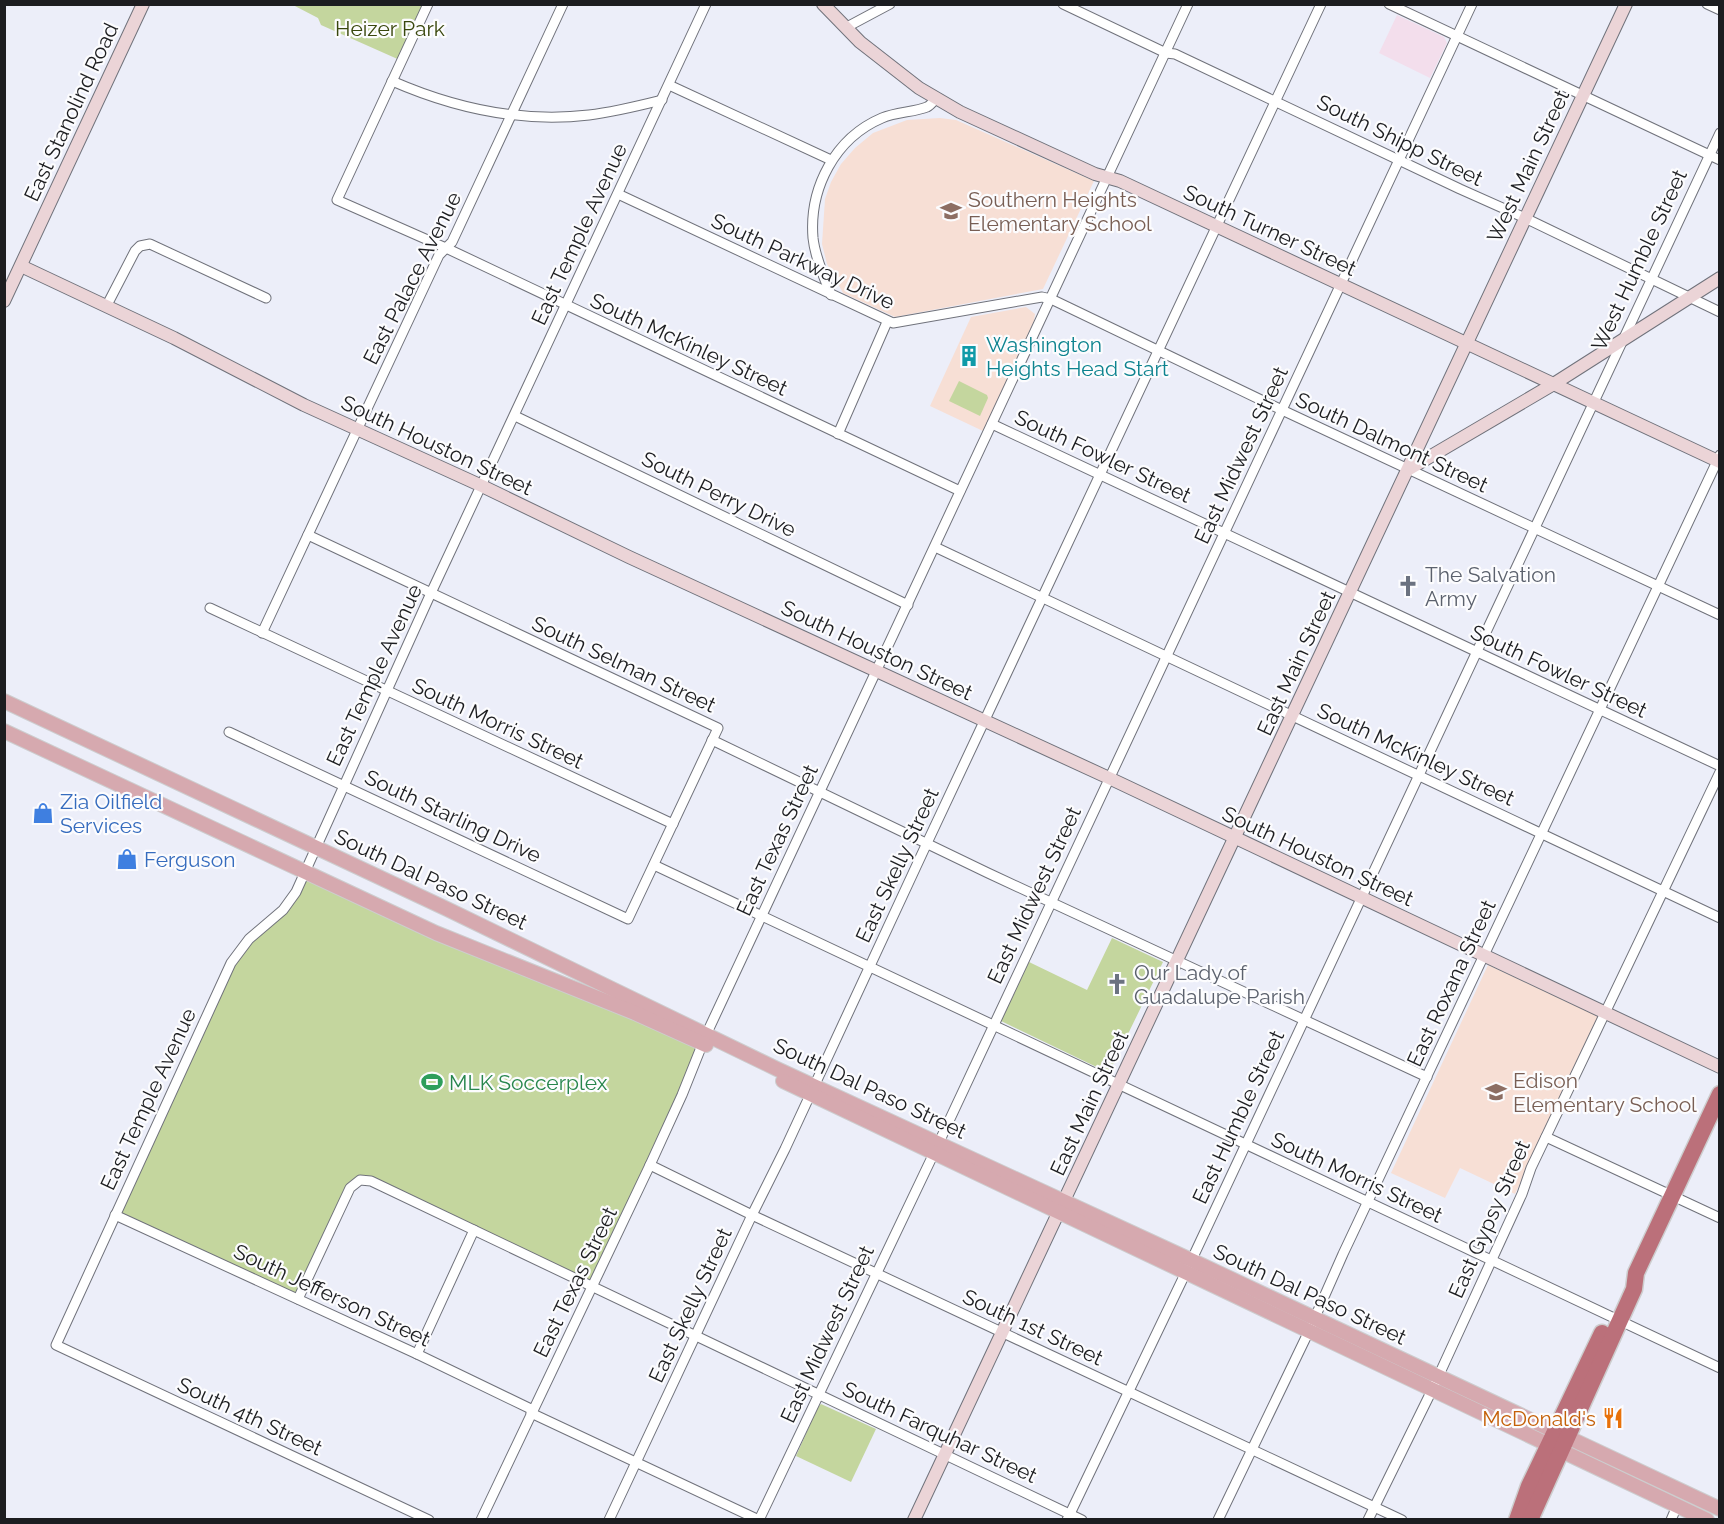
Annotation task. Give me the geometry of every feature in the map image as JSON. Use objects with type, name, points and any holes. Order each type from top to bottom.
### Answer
[{"type":"highway","points":[[1530,1520],[1557,1441],[1615,1317],[1634,1289],[1636,1273],[1719,1094]]},
{"type":"highway","points":[[1517,1520],[1529,1486],[1557,1441]]},
{"type":"main road","name":"South Dal Paso Street","points":[[4,701],[315,847],[704,1039],[1557,1441],[1719,1509]]},
{"type":"main road","name":"South Dal Paso Street","points":[[4,731],[436,933],[704,1039]]},
{"type":"main road","points":[[119,785],[131,760]]},
{"type":"main road","name":"South Dal Paso Street","points":[[1557,1441],[1707,1520]]},
{"type":"street","name":"East Stanolind Road","points":[[4,301],[143,4]]},
{"type":"street","points":[[428,4],[392,81],[447,103],[472,110],[512,116],[544,118],[591,115],[662,100]]},
{"type":"street","name":"East Palace Avenue","points":[[262,633],[439,255],[452,242],[563,4]]},
{"type":"street","name":"East Temple Avenue","points":[[56,1345],[234,958],[249,939],[283,910],[296,892],[306,872],[315,847],[386,690],[706,4]]},
{"type":"street","name":"South Turner Street","points":[[823,4],[844,28],[896,71],[960,112],[1095,174],[1109,177],[1218,226],[1552,385],[1718,459]]},
{"type":"street","points":[[844,28],[890,4]]},
{"type":"street","name":"South Shipp Street","points":[[1063,4],[1166,53],[1176,54],[1277,101],[1719,312]]},
{"type":"street","name":"East Texas Street","points":[[481,1520],[594,1286],[682,1095],[704,1039],[1188,4]]},
{"type":"street","name":"East Skelly Street","points":[[609,1520],[1321,4]]},
{"type":"street","points":[[1389,4],[1719,160]]},
{"type":"street","name":"East Midwest Street","points":[[759,1519],[936,1148],[1472,4]]},
{"type":"street","name":"West Main Street","points":[[1466,344],[1626,4]]},
{"type":"street","points":[[1707,4],[1719,10]]},
{"type":"street","name":"South McKinley Street","points":[[392,81],[337,200],[446,248],[960,491]]},
{"type":"street","points":[[669,85],[831,160]]},
{"type":"street","points":[[831,295],[813,240],[813,220],[818,192],[831,160],[844,144],[868,126],[891,115],[928,107],[937,98]]},
{"type":"street","name":"West Humble Street","points":[[1592,403],[1719,132]]},
{"type":"street","name":"South Parkway Drive","points":[[618,194],[887,322],[898,323],[1042,297],[1050,299]]},
{"type":"street","points":[[107,305],[135,251],[145,244],[150,244],[266,298]]},
{"type":"street","name":"South Houston Street","points":[[21,266],[107,305],[357,430],[1109,778],[1719,1067]]},
{"type":"street","points":[[1409,469],[1552,385],[1719,278]]},
{"type":"street","name":"South Dalmont Street","points":[[1050,299],[1719,615]]},
{"type":"street","points":[[838,434],[887,322]]},
{"type":"street","name":"East Main Street","points":[[914,1520],[1466,344]]},
{"type":"street","name":"East Humble Street","points":[[1069,1517],[1189,1266],[1592,403]]},
{"type":"street","name":"South Perry Drive","points":[[514,416],[908,605]]},
{"type":"street","name":"South Fowler Street","points":[[992,424],[1719,766]]},
{"type":"street","name":"East Roxana Street","points":[[1218,1520],[1312,1325],[1367,1202],[1718,459]]},
{"type":"street","name":"South Selman Street","points":[[308,535],[718,728],[712,740],[1177,962],[1427,1077]]},
{"type":"street","name":"South McKinley Street","points":[[935,547],[1719,918]]},
{"type":"street","name":"South Morris Street","points":[[210,608],[673,824]]},
{"type":"street","name":"South Starling Drive","points":[[229,732],[628,918],[654,865]]},
{"type":"street","points":[[654,865],[712,740]]},
{"type":"street","name":"East Gypsy Street","points":[[1368,1520],[1435,1383],[1546,1137],[1719,772]]},
{"type":"street","name":"South Morris Street","points":[[654,865],[1719,1368]]},
{"type":"street","points":[[1546,1137],[1719,1218]]},
{"type":"street","name":"South 1st Street","points":[[650,1165],[1402,1520]]},
{"type":"street","name":"South Farquhar Street","points":[[298,1299],[350,1188],[360,1180],[371,1181],[944,1454],[1069,1517],[1082,1520]]},
{"type":"street","name":"South Jefferson Street","points":[[115,1215],[417,1354],[532,1412],[759,1519]]},
{"type":"street","points":[[417,1354],[474,1230]]},
{"type":"street","name":"South 4th Street","points":[[56,1345],[429,1520]]},
{"type":"street","points":[[1671,1520],[1677,1506]]},
{"type":"shaded area","points":[[1397,15],[1444,37],[1447,43],[1430,78],[1379,53]]},
{"type":"shaded area","name":"Southern Heights Elementary School","points":[[940,118],[956,120],[1094,181],[1043,289],[895,317],[843,293],[827,264],[822,244],[825,199],[841,164],[873,133],[907,120]]},
{"type":"shaded area","points":[[1026,307],[1035,314],[1034,321],[983,431],[930,406],[971,317]]},
{"type":"shaded area","name":"Edison Elementary School","points":[[1488,965],[1599,1016],[1515,1194],[1460,1168],[1445,1198],[1391,1173]]},
{"type":"green space","name":"Heizer Park","points":[[293,5],[428,5],[402,61],[321,25],[318,18]]},
{"type":"green space","points":[[959,381],[987,395],[988,398],[980,416],[949,401]]},
{"type":"green space","name":"MLK Soccerplex","points":[[306,871],[702,1043],[594,1286],[371,1181],[355,1183],[300,1296],[117,1211],[231,963],[276,918]]},
{"type":"green space","points":[[1112,938],[1163,962],[1109,1073],[1001,1021],[1029,962],[1087,990]]},
{"type":"green space","points":[[821,1404],[876,1429],[851,1482],[796,1456]]},
{"type":"place","name":"Southern Heights Elementary School","points":[[951,211]]},
{"type":"place","name":"Washington Heights Head Start","points":[[969,356]]},
{"type":"place","name":"The Salvation Army","points":[[1408,586]]},
{"type":"place","name":"Zia Oilfield Services","points":[[43,813]]},
{"type":"place","name":"Ferguson","points":[[127,859]]},
{"type":"place","name":"Our Lady of Guadalupe Parish","points":[[1117,984]]},
{"type":"place","name":"MLK Soccerplex","points":[[432,1082]]},
{"type":"place","name":"Edison Elementary School","points":[[1496,1092]]},
{"type":"place","name":"McDonald's","points":[[1613,1418]]}]
